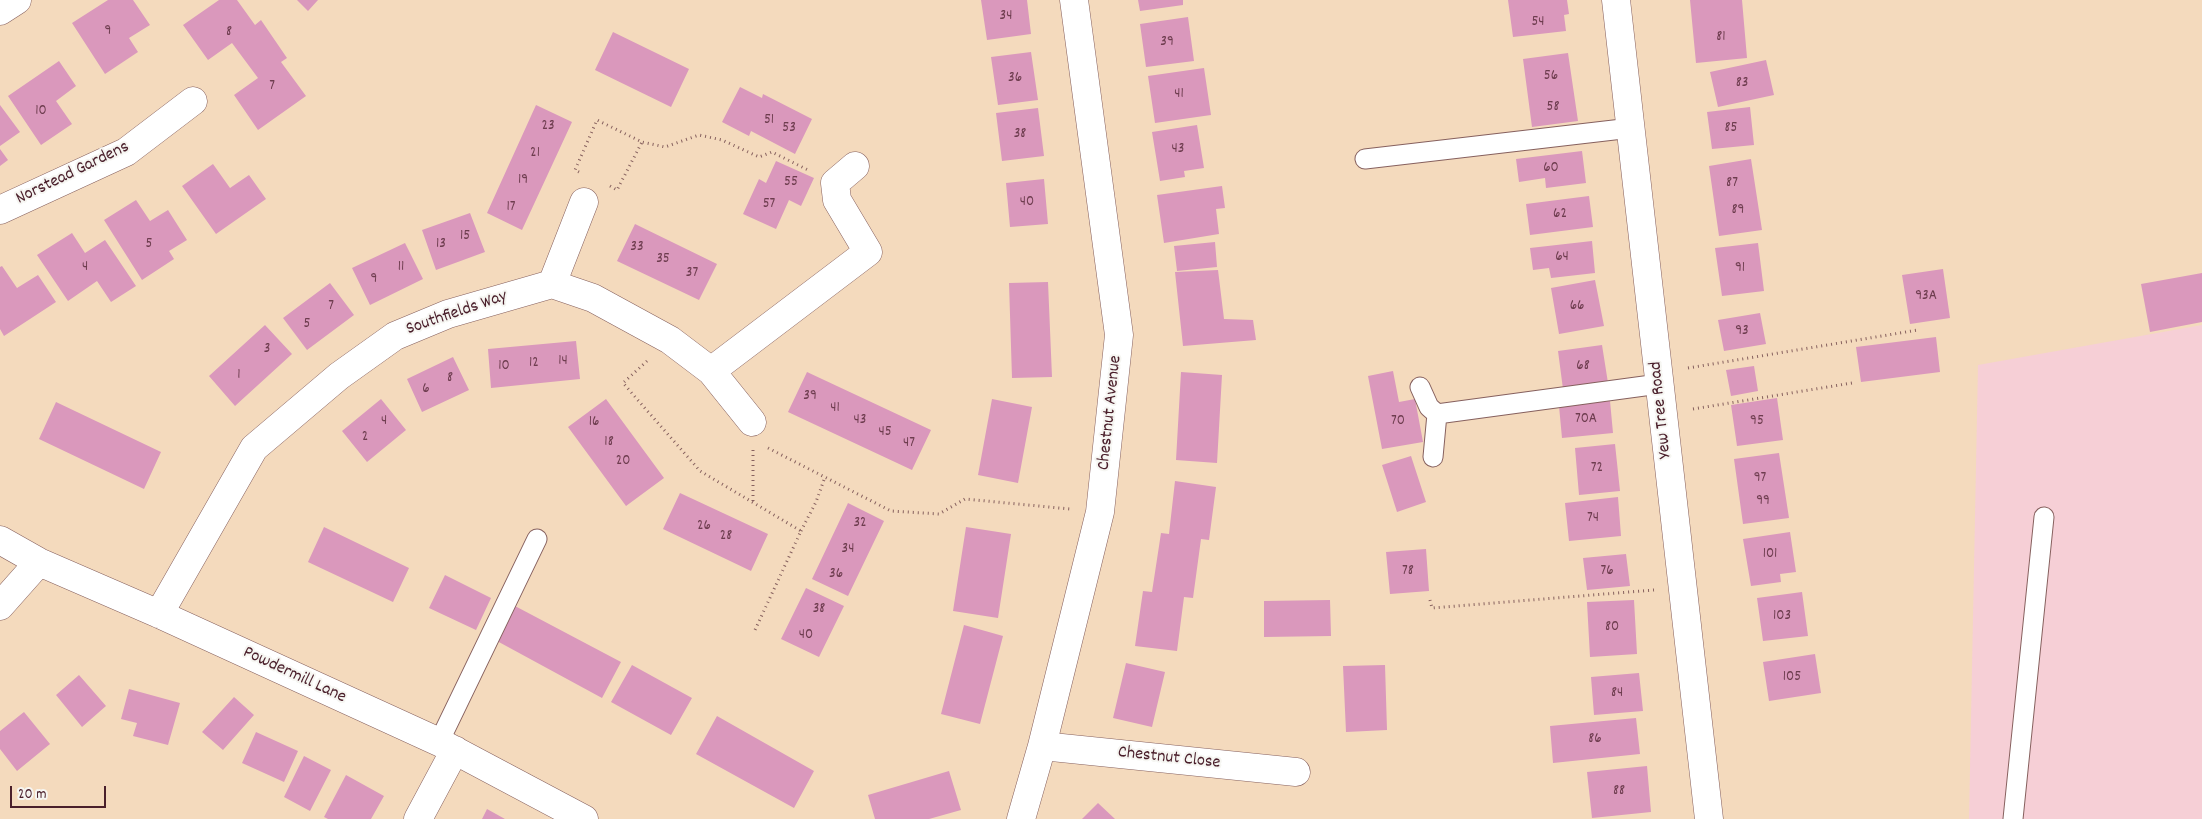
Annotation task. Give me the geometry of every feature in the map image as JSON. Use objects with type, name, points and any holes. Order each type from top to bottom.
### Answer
[{"type":"street","points":[[0,11],[17,0]]},
{"type":"street","name":"Chestnut Avenue","points":[[1021,819],[1042,746],[1100,512],[1120,335],[1074,0]]},
{"type":"street","name":"Yew Tree Road","points":[[1616,0],[1709,819]]},
{"type":"street","name":"Norstead Gardens","points":[[0,210],[126,152],[194,101]]},
{"type":"street","points":[[711,371],[868,252],[837,200],[835,183],[855,166]]},
{"type":"street","points":[[590,191],[552,284],[593,298],[670,340],[711,371],[752,422]]},
{"type":"street","name":"Southfields Way","points":[[159,614],[254,448],[339,376],[395,336],[448,314],[552,284]]},
{"type":"street","name":"Powdermill Lane","points":[[0,540],[39,562],[159,614],[447,746],[584,819]]},
{"type":"street","points":[[0,606],[39,562]]},
{"type":"street","points":[[418,819],[447,746]]},
{"type":"street","name":"Chestnut Close","points":[[1042,746],[1296,772]]},
{"type":"lane","points":[[1365,159],[1631,128]]},
{"type":"lane","points":[[1420,387],[1428,407],[1437,414],[1659,378]]},
{"type":"lane","points":[[1434,457],[1437,414]]},
{"type":"lane","points":[[2013,819],[2044,517]]},
{"type":"lane","points":[[447,746],[537,539]]},
{"type":"path","points":[[642,142],[617,190],[590,191],[575,170],[597,120],[642,142],[665,147],[699,135],[722,140],[759,157],[772,152],[835,183]]},
{"type":"path","points":[[1659,378],[1918,330]]},
{"type":"path","points":[[670,340],[623,383],[700,471],[802,531]]},
{"type":"path","points":[[1663,413],[1852,383]]},
{"type":"path","points":[[752,422],[768,449],[891,511],[940,514],[965,499],[1100,512]]},
{"type":"path","points":[[752,422],[753,502]]},
{"type":"path","points":[[755,630],[816,502],[825,477]]},
{"type":"path","points":[[1430,600],[1432,608],[1682,588]]},
{"type":"shaded area","points":[[2202,325],[2202,819],[1969,819],[1978,365]]},
{"type":"building","points":[[108,0],[133,0],[150,25],[129,38],[138,52],[105,74],[72,23]]},
{"type":"building","points":[[219,0],[237,0],[255,25],[261,20],[287,58],[281,62],[306,96],[258,130],[234,95],[258,78],[232,43],[208,60],[183,25]]},
{"type":"building","points":[[297,0],[318,0],[308,11]]},
{"type":"building","points":[[981,0],[1027,0],[1031,34],[987,40]]},
{"type":"building","points":[[1138,0],[1183,0],[1183,5],[1140,11]]},
{"type":"building","points":[[1508,0],[1567,0],[1569,14],[1564,15],[1566,31],[1513,37]]},
{"type":"building","points":[[1690,0],[1742,0],[1747,58],[1696,63]]},
{"type":"building","points":[[1188,17],[1194,61],[1146,67],[1140,24]]},
{"type":"building","points":[[613,32],[689,69],[671,107],[595,70]]},
{"type":"building","points":[[1031,52],[1038,100],[998,105],[991,57]]},
{"type":"building","points":[[1568,53],[1578,121],[1532,127],[1523,59]]},
{"type":"building","points":[[1766,60],[1774,95],[1718,107],[1710,72]]},
{"type":"building","points":[[59,61],[76,86],[56,101],[72,124],[41,145],[8,96]]},
{"type":"building","points":[[1204,68],[1211,115],[1155,123],[1148,76]]},
{"type":"building","points":[[740,87],[762,98],[763,94],[812,119],[795,154],[751,131],[749,136],[722,122]]},
{"type":"building","points":[[0,105],[20,132],[0,146]]},
{"type":"building","points":[[536,105],[572,122],[522,230],[487,213]]},
{"type":"building","points":[[1750,107],[1754,145],[1712,149],[1707,112]]},
{"type":"building","points":[[1038,108],[1044,156],[1002,161],[996,113]]},
{"type":"building","points":[[1197,125],[1204,168],[1184,171],[1185,177],[1160,181],[1152,132]]},
{"type":"building","points":[[0,149],[8,160],[0,166]]},
{"type":"building","points":[[1582,151],[1586,183],[1546,188],[1545,178],[1519,182],[1516,159]]},
{"type":"building","points":[[1751,159],[1762,230],[1719,236],[1709,166]]},
{"type":"building","points":[[776,161],[814,178],[801,206],[789,200],[776,229],[743,214],[759,179],[766,183]]},
{"type":"building","points":[[213,164],[230,188],[249,175],[266,199],[216,234],[182,186]]},
{"type":"building","points":[[1044,179],[1048,224],[1010,227],[1006,183]]},
{"type":"building","points":[[1222,186],[1225,208],[1216,209],[1219,234],[1164,243],[1157,195]]},
{"type":"building","points":[[1589,196],[1593,227],[1530,235],[1526,204]]},
{"type":"building","points":[[136,200],[150,221],[168,210],[187,240],[169,251],[174,259],[142,280],[104,220]]},
{"type":"building","points":[[470,213],[485,252],[436,270],[422,230]]},
{"type":"building","points":[[635,224],[717,264],[699,300],[617,261]]},
{"type":"building","points":[[72,233],[85,253],[105,240],[136,286],[111,302],[97,281],[68,301],[37,255]]},
{"type":"building","points":[[1592,241],[1595,273],[1551,278],[1549,268],[1533,270],[1530,248]]},
{"type":"building","points":[[1215,242],[1217,267],[1177,271],[1174,246]]},
{"type":"building","points":[[405,243],[423,279],[370,305],[352,268]]},
{"type":"building","points":[[1758,243],[1764,291],[1722,296],[1715,248]]},
{"type":"building","points":[[2,266],[17,288],[38,275],[56,302],[4,336],[0,329],[0,267]]},
{"type":"building","points":[[1943,269],[1950,318],[1910,324],[1902,275]]},
{"type":"building","points":[[1218,270],[1224,319],[1253,320],[1256,340],[1183,346],[1175,272]]},
{"type":"building","points":[[2202,273],[2202,322],[2150,332],[2141,284]]},
{"type":"building","points":[[1595,280],[1604,326],[1559,334],[1551,288]]},
{"type":"building","points":[[1048,282],[1052,377],[1012,378],[1009,283]]},
{"type":"building","points":[[330,283],[354,315],[307,350],[283,318]]},
{"type":"building","points":[[1760,313],[1766,344],[1724,351],[1718,320]]},
{"type":"building","points":[[265,325],[292,354],[235,406],[209,376]]},
{"type":"building","points":[[1936,337],[1940,372],[1861,382],[1856,347]]},
{"type":"building","points":[[576,341],[580,379],[491,388],[488,349]]},
{"type":"building","points":[[1602,345],[1608,383],[1563,389],[1558,351]]},
{"type":"building","points":[[453,357],[469,390],[422,412],[407,379]]},
{"type":"building","points":[[1754,366],[1758,391],[1731,396],[1726,370]]},
{"type":"building","points":[[1393,371],[1399,402],[1415,399],[1423,442],[1382,449],[1368,376]]},
{"type":"building","points":[[807,372],[931,430],[912,470],[788,412]]},
{"type":"building","points":[[1181,372],[1222,375],[1217,463],[1176,460]]},
{"type":"building","points":[[1777,398],[1783,440],[1737,446],[1731,405]]},
{"type":"building","points":[[381,399],[406,430],[367,462],[342,431]]},
{"type":"building","points":[[606,399],[664,478],[626,506],[568,427]]},
{"type":"building","points":[[992,399],[1032,407],[1018,483],[978,475]]},
{"type":"building","points":[[1610,401],[1613,433],[1562,438],[1559,406]]},
{"type":"building","points":[[56,402],[161,452],[144,489],[39,439]]},
{"type":"building","points":[[1615,444],[1620,491],[1579,495],[1575,448]]},
{"type":"building","points":[[1779,453],[1789,518],[1743,524],[1734,459]]},
{"type":"building","points":[[1411,456],[1426,502],[1397,512],[1382,465]]},
{"type":"building","points":[[1175,481],[1216,487],[1209,540],[1201,539],[1193,598],[1184,597],[1177,651],[1135,646],[1143,591],[1152,592],[1161,533],[1169,534]]},
{"type":"building","points":[[680,493],[768,534],[751,571],[663,529]]},
{"type":"building","points":[[1618,497],[1621,536],[1569,541],[1565,503]]},
{"type":"building","points":[[848,503],[884,521],[848,596],[812,579]]},
{"type":"building","points":[[324,527],[409,568],[393,602],[308,562]]},
{"type":"building","points":[[966,527],[1011,534],[998,618],[953,611]]},
{"type":"building","points":[[1790,532],[1796,572],[1780,574],[1781,582],[1751,586],[1743,539]]},
{"type":"building","points":[[1426,549],[1429,591],[1390,594],[1386,552]]},
{"type":"building","points":[[1626,554],[1630,586],[1587,590],[1583,558]]},
{"type":"building","points":[[445,575],[491,598],[476,630],[429,608]]},
{"type":"building","points":[[806,588],[844,606],[819,657],[781,639]]},
{"type":"building","points":[[1802,592],[1808,636],[1763,641],[1757,598]]},
{"type":"building","points":[[1330,600],[1331,636],[1264,637],[1264,601]]},
{"type":"building","points":[[1634,600],[1637,654],[1590,657],[1587,602]]},
{"type":"building","points":[[515,606],[621,662],[602,698],[497,641]]},
{"type":"building","points":[[964,625],[1003,636],[980,724],[941,714]]},
{"type":"building","points":[[1815,654],[1821,693],[1769,701],[1763,662]]},
{"type":"building","points":[[1126,663],[1165,672],[1152,727],[1113,718]]},
{"type":"building","points":[[632,665],[692,698],[671,735],[611,702]]},
{"type":"building","points":[[1385,665],[1387,730],[1346,732],[1343,666]]},
{"type":"building","points":[[1639,673],[1643,711],[1594,715],[1591,677]]},
{"type":"building","points":[[79,675],[106,706],[82,727],[56,695]]},
{"type":"building","points":[[129,689],[180,703],[168,745],[133,736],[137,723],[121,719]]},
{"type":"building","points":[[234,697],[254,715],[223,750],[202,732]]},
{"type":"building","points":[[24,712],[50,744],[17,771],[0,749],[0,731]]},
{"type":"building","points":[[717,716],[814,771],[794,808],[696,754]]},
{"type":"building","points":[[1636,718],[1640,754],[1553,763],[1550,726]]},
{"type":"building","points":[[256,732],[298,751],[284,782],[242,763]]},
{"type":"building","points":[[304,756],[331,770],[310,811],[284,797]]},
{"type":"building","points":[[1647,766],[1651,812],[1592,818],[1587,772]]},
{"type":"building","points":[[949,771],[961,810],[929,819],[875,819],[868,795]]},
{"type":"building","points":[[346,775],[384,796],[371,819],[328,819],[324,817]]},
{"type":"building","points":[[1098,803],[1115,819],[1082,819]]},
{"type":"building","points":[[487,809],[505,819],[482,819]]}]
